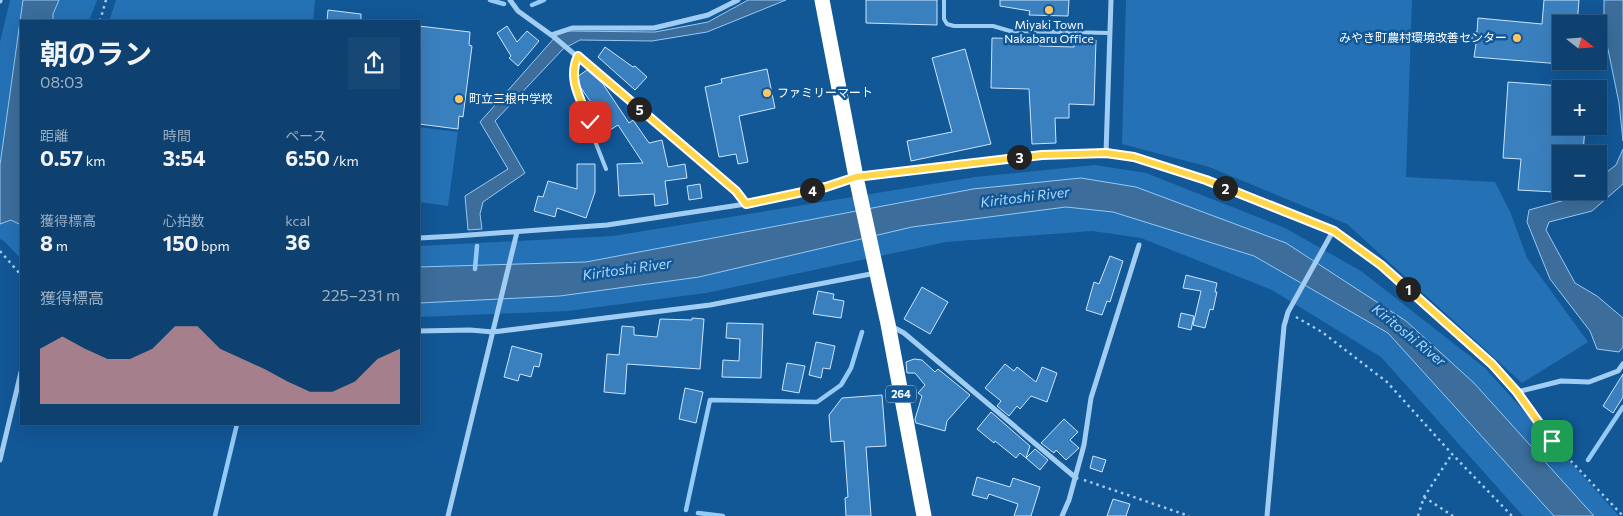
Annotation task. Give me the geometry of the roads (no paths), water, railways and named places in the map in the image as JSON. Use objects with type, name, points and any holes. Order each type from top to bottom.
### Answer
[{"type":"highway","name":"264","points":[[822,0],[857,181],[888,324],[924,516]]},
{"type":"street","points":[[510,0],[518,11],[572,51],[736,191],[746,204]]},
{"type":"street","points":[[553,36],[572,28],[654,28],[708,15],[738,0]]},
{"type":"street","points":[[1106,153],[1111,0]]},
{"type":"street","points":[[420,238],[516,235],[607,225],[746,204],[857,181],[1042,155],[1106,153],[1134,157],[1206,180],[1334,231],[1381,265],[1492,364],[1517,392],[1561,381],[1589,382],[1621,372],[1623,364]]},
{"type":"street","points":[[1267,516],[1284,326],[1288,312],[1334,231]]},
{"type":"street","points":[[448,516],[516,235]]},
{"type":"street","points":[[1062,516],[1076,478],[1084,445],[1091,398],[1139,245]]},
{"type":"street","points":[[420,331],[470,330],[493,332],[710,305],[876,273]]},
{"type":"street","points":[[888,324],[904,333],[1076,478]]},
{"type":"street","points":[[0,460],[20,376]]},
{"type":"lane","points":[[944,0],[944,19],[947,24],[954,26],[993,26],[1010,31],[1110,33]]},
{"type":"lane","points":[[578,56],[573,65],[573,82],[590,122],[593,136],[606,169]]},
{"type":"water","points":[[23,0],[59,0],[53,14],[53,20],[20,20]]},
{"type":"water","points":[[748,0],[786,0],[707,32],[652,41],[580,40],[563,49],[495,121],[525,173],[483,202],[480,214],[482,229],[468,230],[465,196],[508,169],[480,122],[557,35],[568,31],[655,32],[708,22]]},
{"type":"water","points":[[1604,0],[1623,0],[1623,141],[1619,103],[1608,49],[1608,15],[1604,15]]},
{"type":"water","points":[[20,22],[20,224],[11,220],[0,224],[0,165]]},
{"type":"water","points":[[1623,149],[1623,184],[1607,198],[1607,172],[1616,165]]},
{"type":"water","name":"Kiritoshi River","points":[[1081,178],[1136,187],[1286,243],[1406,321],[1474,383],[1594,516],[1554,516],[1388,333],[1254,256],[1113,212],[1066,207],[912,227],[699,277],[560,296],[420,303],[420,267],[586,262],[973,189]]},
{"type":"water","points":[[1565,200],[1605,200],[1592,211],[1549,222],[1546,230],[1575,283],[1597,296],[1623,318],[1623,347],[1619,352],[1597,349],[1590,331],[1550,279],[1527,222],[1529,210]]},
{"type":"waterway","points":[[490,0],[504,4]]},
{"type":"waterway","points":[[532,5],[544,0]]},
{"type":"waterway","points":[[475,269],[477,246]]},
{"type":"waterway","points":[[686,510],[710,400],[817,402],[841,385],[851,368],[862,332]]},
{"type":"waterway","points":[[1588,460],[1623,407]]},
{"type":"waterway","points":[[215,516],[237,425]]},
{"type":"waterway","points":[[698,513],[723,516]]},
{"type":"place","name":"Miyaki Town Nakabaru Office","points":[[1049,10]]},
{"type":"place","name":"みやき町農村環境改善センター","points":[[1517,38]]},
{"type":"place","name":"ファミリーマート","points":[[767,93]]},
{"type":"place","name":"町立三根中学校","points":[[459,99]]}]
